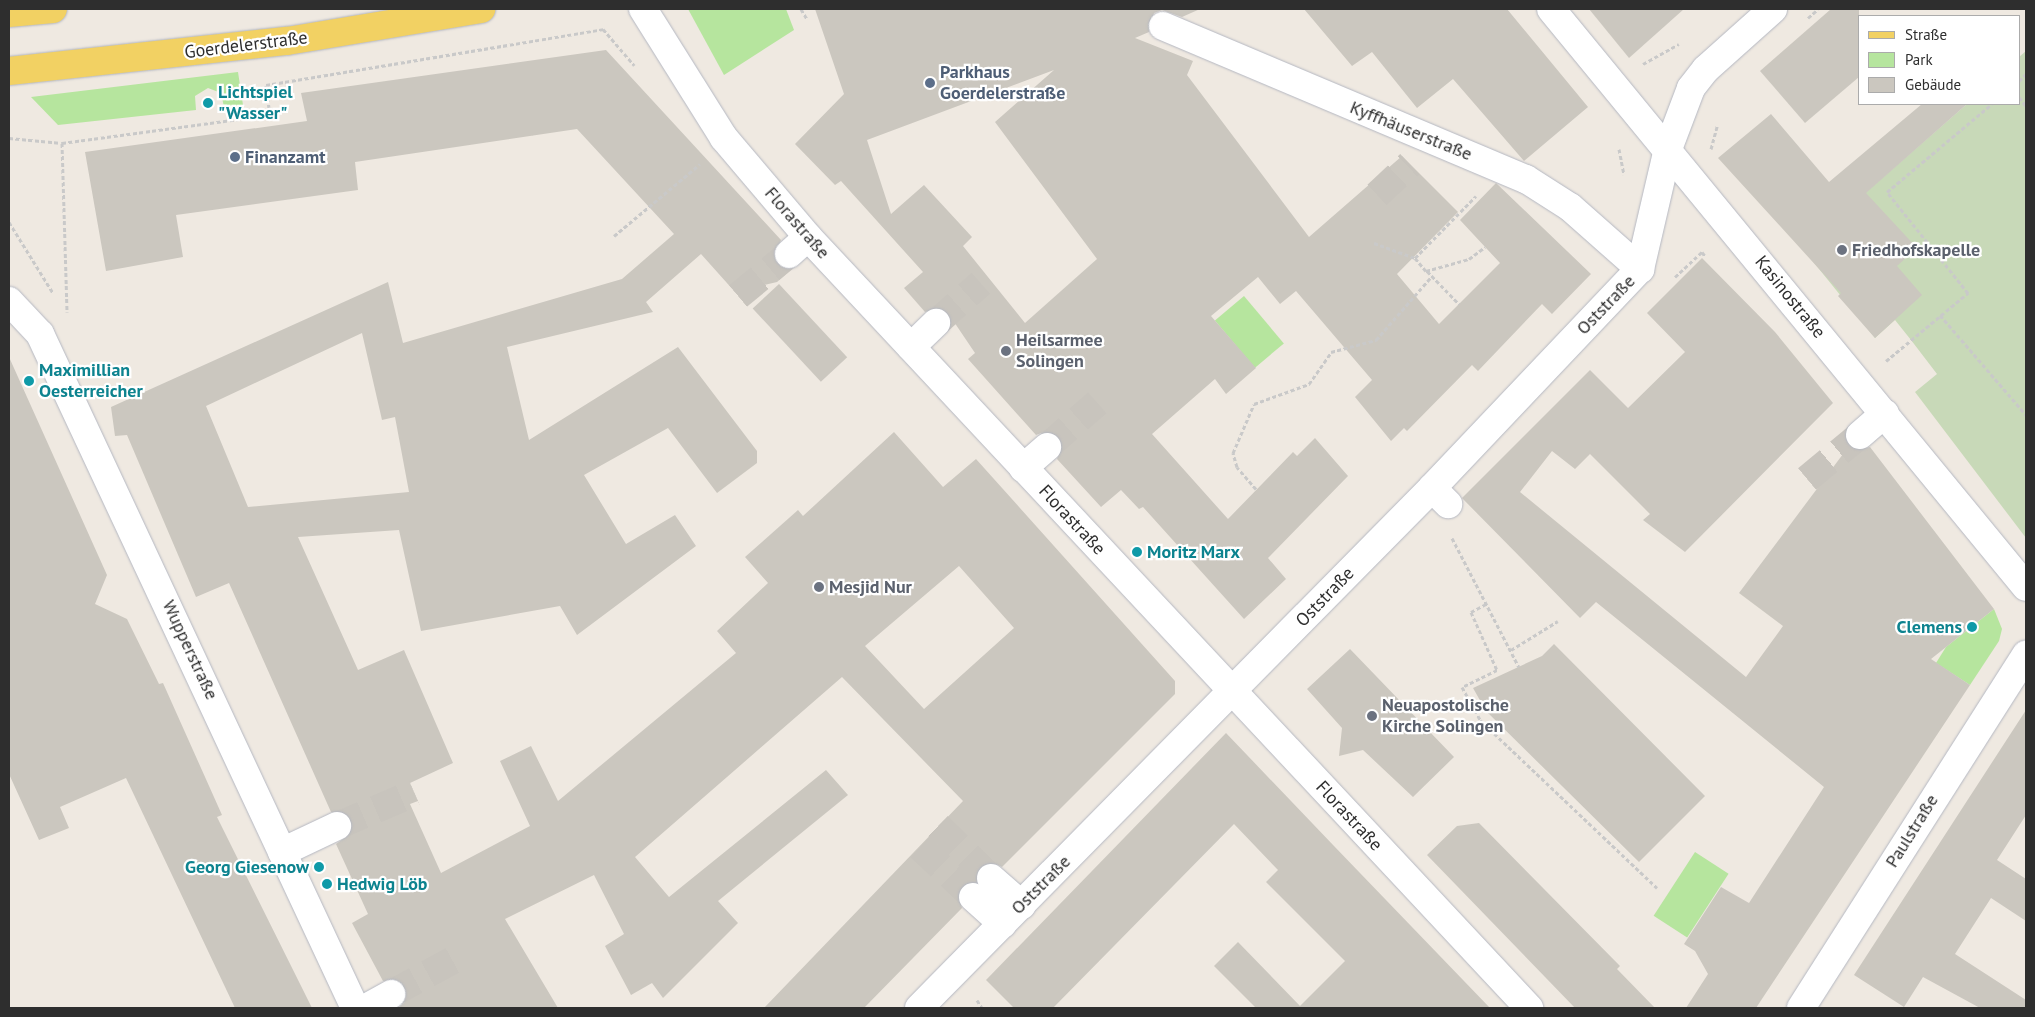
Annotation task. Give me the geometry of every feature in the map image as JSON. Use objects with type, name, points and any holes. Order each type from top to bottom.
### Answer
[{"type":"main road","points":[[9,13],[53,9]]},
{"type":"main road","name":"Goerdelerstraße","points":[[9,71],[287,41],[481,9]]},
{"type":"street","name":"Florastraße","points":[[643,9],[724,138],[798,246],[911,347],[1232,692],[1530,1008]]},
{"type":"street","name":"Kasinostraße","points":[[1551,9],[1885,413],[2026,588]]},
{"type":"street","name":"Oststraße","points":[[919,1008],[1232,692],[1443,507],[1640,269],[1668,149],[1691,88],[1706,69],[1773,9]]},
{"type":"street","name":"Kyffhäuserstraße","points":[[1163,26],[1502,169],[1570,207],[1640,269]]},
{"type":"street","name":"Wupperstraße","points":[[9,301],[40,334],[355,1008]]},
{"type":"street","points":[[911,347],[936,323]]},
{"type":"street","points":[[1860,435],[1885,413]]},
{"type":"street","points":[[1023,468],[1047,447]]},
{"type":"street","name":"Paulstraße","points":[[1802,1008],[2026,655]]},
{"type":"street","points":[[282,852],[338,826]]},
{"type":"street","points":[[991,878],[1022,905]]},
{"type":"street","points":[[973,897],[1003,924]]},
{"type":"street","points":[[366,1008],[391,994]]},
{"type":"path","points":[[801,9],[806,19]]},
{"type":"path","points":[[9,138],[62,143],[270,115],[266,85],[603,29],[641,73]]},
{"type":"path","points":[[1860,383],[1968,293],[1887,192],[1991,105]]},
{"type":"path","points":[[1615,142],[1625,178]]},
{"type":"path","points":[[9,222],[67,317],[62,143]]},
{"type":"path","points":[[614,236],[704,160]]},
{"type":"path","points":[[1415,258],[1502,169]]},
{"type":"path","points":[[1374,243],[1415,258],[1459,304]]},
{"type":"path","points":[[1426,271],[1469,259],[1485,247]]},
{"type":"path","points":[[1668,283],[1702,252],[1708,259]]},
{"type":"path","points":[[1256,489],[1237,467],[1233,452],[1254,404],[1309,384],[1331,352],[1376,340],[1432,276]]},
{"type":"path","points":[[1940,315],[2026,415]]},
{"type":"path","points":[[1443,507],[1486,604],[1519,667]]},
{"type":"path","points":[[1486,604],[1471,612],[1497,670],[1462,687],[1480,720],[1657,888]]},
{"type":"path","points":[[1511,650],[1558,621]]},
{"type":"green space","points":[[688,9],[786,9],[794,30],[724,75]]},
{"type":"green space","points":[[2026,51],[2026,538],[1915,392],[1937,374],[1911,340],[1895,320],[1875,338],[1802,248],[1966,105],[2020,105],[2020,56]]},
{"type":"green space","points":[[238,72],[243,105],[224,107],[221,93],[208,88],[195,96],[196,110],[58,125],[31,97]]},
{"type":"green space","points":[[1244,296],[1284,343],[1255,368],[1215,320]]},
{"type":"green space","points":[[1994,609],[2002,629],[1999,641],[1970,685],[1936,663],[1946,647]]},
{"type":"green space","points":[[1695,852],[1729,874],[1687,938],[1654,916]]},
{"type":"building","points":[[815,9],[1200,9],[1182,17],[1162,10],[1154,13],[1149,32],[1135,38],[1193,61],[1187,75],[1309,237],[1402,156],[1458,212],[1397,274],[1439,324],[1500,263],[1460,220],[1496,183],[1591,274],[1552,314],[1542,304],[1478,371],[1472,365],[1407,431],[1404,428],[1391,441],[1355,397],[1372,380],[1296,291],[1280,304],[1258,277],[1211,316],[1256,368],[1226,394],[1215,379],[1152,434],[1228,519],[1293,452],[1297,456],[1315,438],[1348,476],[1268,558],[1286,579],[1244,619],[1143,507],[1139,509],[1121,490],[1101,507],[1057,459],[1062,444],[1058,436],[1044,432],[1036,435],[968,359],[975,353],[948,313],[940,308],[925,312],[904,288],[923,272],[841,181],[835,185],[795,144],[844,94]],"holes":[[[1054,70],[995,122],[1097,259],[1025,323],[963,246],[972,237],[924,185],[891,214],[867,140]]]},
{"type":"building","points":[[1304,9],[1507,9],[1588,107],[1524,161],[1453,79],[1417,108],[1372,52],[1352,66]]},
{"type":"building","points":[[1589,9],[1684,9],[1629,58]]},
{"type":"building","points":[[1831,9],[1859,9],[1858,78],[1805,123],[1760,71]]},
{"type":"building","points":[[606,50],[781,240],[774,258],[784,269],[792,269],[777,282],[735,292],[701,254],[646,302],[653,312],[507,347],[529,440],[678,347],[757,451],[757,463],[717,493],[668,428],[584,475],[626,544],[675,515],[696,546],[577,635],[560,606],[421,631],[399,530],[298,537],[358,670],[404,650],[453,763],[410,783],[418,801],[410,804],[441,873],[530,826],[500,761],[531,746],[558,801],[736,653],[717,631],[768,583],[745,557],[798,510],[803,516],[894,432],[943,487],[976,459],[1175,681],[1175,694],[1002,867],[994,863],[980,867],[976,882],[968,882],[958,893],[962,908],[864,1008],[764,1008],[963,801],[842,677],[635,857],[669,897],[826,770],[848,795],[718,901],[738,923],[663,998],[652,983],[631,995],[605,946],[624,934],[594,875],[505,919],[558,1008],[398,1008],[405,1002],[405,987],[399,980],[383,981],[352,923],[368,914],[336,844],[350,834],[351,819],[345,813],[331,812],[229,583],[196,597],[127,435],[115,436],[111,407],[388,282],[403,343],[622,279],[674,234],[577,129],[355,162],[358,190],[176,215],[183,257],[106,271],[85,152],[307,121],[301,93]],"holes":[[[362,333],[382,420],[395,417],[409,492],[248,507],[206,406]],[[959,566],[1014,628],[924,709],[865,646]]]},
{"type":"building","points":[[1921,105],[1966,105],[1866,193],[1917,248],[1897,266],[1922,295],[1875,338],[1838,296],[1841,293],[1718,158],[1771,114],[1829,182]]},
{"type":"building","points":[[1702,258],[1775,332],[1833,403],[1685,552],[1643,520],[1650,514],[1590,454],[1575,469],[1552,451],[1520,492],[1746,677],[1783,626],[1739,593],[1849,446],[1855,450],[1870,447],[1994,609],[1931,659],[1970,685],[1756,1008],[1686,1008],[1708,974],[1695,951],[1684,944],[1721,887],[1749,903],[1824,787],[1596,602],[1580,618],[1462,498],[1590,370],[1628,408],[1685,352],[1647,313]]},
{"type":"building","points":[[779,284],[847,357],[821,382],[753,309]]},
{"type":"building","points":[[9,357],[107,575],[95,604],[127,619],[159,684],[163,683],[222,815],[217,817],[312,1008],[235,1008],[126,778],[60,807],[69,828],[39,840],[9,774]]},
{"type":"building","points":[[1554,644],[1705,796],[1639,862],[1486,711],[1473,688],[1542,656]]},
{"type":"building","name":"Neuapostolische Kirche Solingen","points":[[1350,649],[1454,757],[1413,797],[1363,750],[1339,756],[1342,728],[1307,689]]},
{"type":"building","points":[[2026,710],[2026,815],[1997,860],[2026,879],[2026,921],[1991,898],[1955,954],[2026,1000],[2026,1008],[1980,1008],[1923,977],[1904,1007],[1854,975]]},
{"type":"building","points":[[1226,733],[1490,1008],[1256,1008],[1214,966],[1238,942],[1300,1006],[1345,961],[1266,882],[1278,870],[1234,824],[1053,1008],[1014,1008],[986,980]]},
{"type":"building","points":[[1479,823],[1620,966],[1617,969],[1655,1008],[1575,1008],[1427,855],[1457,826]]},
{"type":"tunnel","points":[[1377,195],[1410,164]]},
{"type":"tunnel","points":[[738,296],[789,254]]},
{"type":"tunnel","points":[[936,323],[981,283]]},
{"type":"tunnel","points":[[1047,447],[1097,403]]},
{"type":"tunnel","points":[[1807,479],[1860,435]]},
{"type":"tunnel","points":[[337,826],[414,793]]},
{"type":"tunnel","points":[[938,826],[991,878]]},
{"type":"tunnel","points":[[920,847],[973,897]]},
{"type":"tunnel","points":[[391,994],[464,954]]},
{"type":"place","name":"Parkhaus Goerdelerstraße","points":[[930,83]]},
{"type":"place","name":"Lichtspiel \"Wasser\"","points":[[208,103]]},
{"type":"place","name":"Finanzamt","points":[[235,157]]},
{"type":"place","name":"Friedhofskapelle","points":[[1842,250]]},
{"type":"place","name":"Heilsarmee Solingen","points":[[1006,351]]},
{"type":"place","name":"Maximillian Oesterreicher","points":[[29,381]]},
{"type":"place","name":"Moritz Marx","points":[[1137,552]]},
{"type":"place","name":"Mesjid Nur","points":[[819,587]]},
{"type":"place","name":"Clemens","points":[[1972,627]]},
{"type":"place","name":"Neuapostolische Kirche Solingen","points":[[1372,716]]},
{"type":"place","name":"Georg Giesenow","points":[[319,867]]},
{"type":"place","name":"Hedwig Löb","points":[[327,884]]}]
